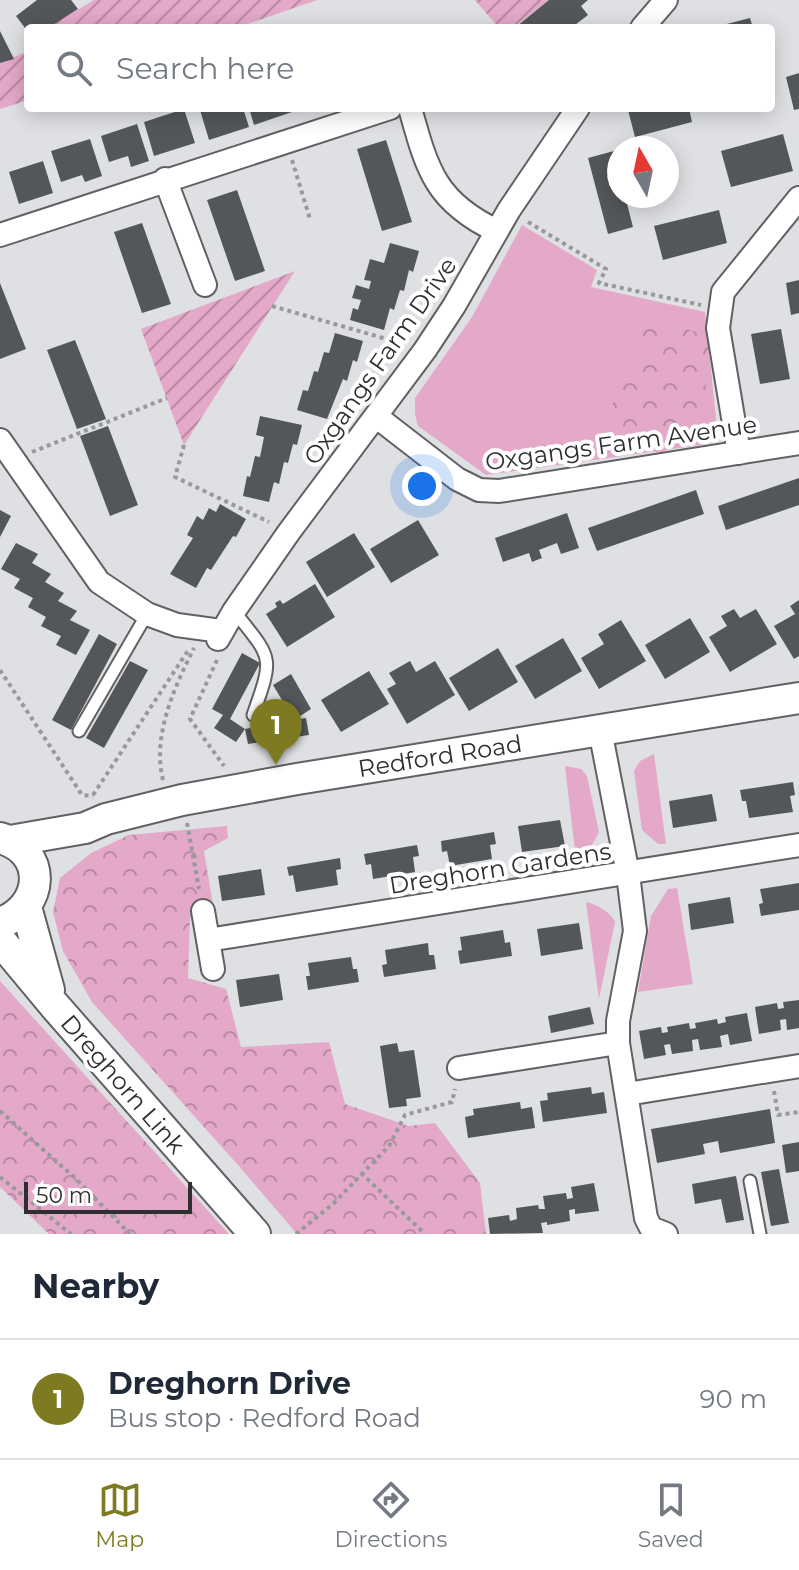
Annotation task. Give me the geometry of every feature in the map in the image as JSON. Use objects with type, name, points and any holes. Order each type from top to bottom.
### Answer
[{"type":"main road","name":"Redford Road","points":[[5,840],[98,809],[185,813],[241,789],[799,698]]},
{"type":"main road","points":[[0,923],[15,917],[30,900],[50,864],[98,809]]},
{"type":"main road","name":"Dreghorn Link","points":[[5,840],[20,847],[33,868],[30,900],[54,1005]]},
{"type":"main road","name":"Dreghorn Link","points":[[0,940],[255,1234]]},
{"type":"street","points":[[645,24],[666,0]]},
{"type":"street","points":[[0,235],[377,112]]},
{"type":"street","points":[[411,112],[432,178],[450,200],[476,221],[497,231]]},
{"type":"street","name":"Oxgangs Farm Drive","points":[[212,637],[425,350],[509,210],[575,112]]},
{"type":"street","points":[[165,179],[205,285]]},
{"type":"street","points":[[739,453],[718,328],[723,292],[799,198]]},
{"type":"street","name":"Oxgangs Farm Avenue","points":[[377,417],[457,479],[479,490],[499,491],[799,443]]},
{"type":"street","points":[[6,450],[99,582],[147,614],[212,637]]},
{"type":"street","points":[[600,730],[628,874],[635,931],[618,1021],[618,1043],[646,1218],[651,1228],[666,1234]]},
{"type":"street","name":"Dreghorn Gardens","points":[[208,940],[799,845]]},
{"type":"street","points":[[202,907],[213,969]]},
{"type":"street","points":[[459,1068],[618,1043]]},
{"type":"street","points":[[627,1094],[799,1066]]},
{"type":"lane","points":[[234,611],[265,650],[268,670],[253,715]]},
{"type":"lane","points":[[79,731],[147,614]]},
{"type":"lane","points":[[750,1181],[760,1234]]},
{"type":"path","points":[[296,172],[310,219]]},
{"type":"path","points":[[509,210],[606,269],[599,283],[719,309]]},
{"type":"path","points":[[272,306],[425,350]]},
{"type":"path","points":[[6,450],[167,398]]},
{"type":"path","points":[[184,445],[175,477],[289,532]]},
{"type":"path","points":[[0,670],[82,795],[98,809],[194,642],[212,637],[224,645],[190,719],[241,789]]},
{"type":"path","points":[[202,907],[176,777],[162,780],[160,763],[164,723],[172,697],[212,637]]},
{"type":"path","points":[[296,1234],[333,1204],[389,1146],[405,1115],[452,1102],[459,1068]]},
{"type":"path","points":[[773,1087],[778,1115],[799,1112]]},
{"type":"path","points":[[0,1111],[75,1178],[130,1234]]},
{"type":"path","points":[[361,1173],[425,1234]]},
{"type":"path","points":[[0,1177],[71,1234]]},
{"type":"green space","points":[[94,0],[317,0],[248,24],[53,24]]},
{"type":"green space","points":[[475,0],[549,0],[518,24],[496,24]]},
{"type":"green space","points":[[24,53],[24,101],[0,109],[0,63]]},
{"type":"green space","points":[[522,225],[597,270],[591,287],[705,312],[716,419],[713,431],[700,445],[486,475],[418,426],[415,398],[472,317]]},
{"type":"green space","points":[[295,271],[184,445],[141,329]]},
{"type":"green space","points":[[653,319],[709,336],[704,423],[662,453],[613,444],[600,424],[641,359],[636,334]]},
{"type":"green space","points":[[654,754],[666,844],[658,844],[642,830],[634,771],[640,761]]},
{"type":"green space","points":[[565,766],[581,769],[587,776],[599,832],[585,858],[576,859]]},
{"type":"green space","points":[[227,826],[228,838],[204,851],[213,905],[190,917],[188,978],[226,989],[241,1047],[329,1042],[345,1104],[409,1126],[435,1123],[480,1183],[486,1234],[297,1234],[92,1002],[63,951],[53,912],[60,878],[91,853],[129,835]]},
{"type":"green space","points":[[677,888],[693,984],[638,992],[651,916],[668,889]]},
{"type":"green space","points":[[586,902],[603,909],[615,922],[599,999]]},
{"type":"green space","points":[[0,981],[229,1234],[49,1234],[0,1187]]},
{"type":"building","points":[[37,0],[71,0],[78,9],[54,24],[24,24],[24,27],[16,16]]},
{"type":"building","points":[[549,0],[588,0],[581,6],[588,15],[576,24],[519,24]]},
{"type":"building","points":[[750,18],[752,24],[727,24]]},
{"type":"building","points":[[0,31],[14,59],[0,63]]},
{"type":"building","points":[[799,73],[799,109],[794,110],[786,77]]},
{"type":"building","points":[[175,112],[185,112],[195,143],[154,156],[144,122]]},
{"type":"building","points":[[201,112],[244,112],[249,127],[209,140]]},
{"type":"building","points":[[250,112],[292,112],[254,125]]},
{"type":"building","points":[[629,112],[690,112],[692,122],[635,136]]},
{"type":"building","points":[[137,124],[149,161],[131,167],[128,156],[109,162],[101,136]]},
{"type":"building","points":[[783,134],[793,171],[731,187],[721,151]]},
{"type":"building","points":[[90,139],[102,176],[85,182],[82,175],[61,182],[51,151]]},
{"type":"building","points":[[386,140],[412,222],[382,231],[357,149]]},
{"type":"building","points":[[607,153],[607,208],[628,208],[633,227],[608,234],[588,158]]},
{"type":"building","points":[[43,161],[53,193],[19,204],[9,172]]},
{"type":"building","points":[[237,190],[265,271],[235,281],[207,200]]},
{"type":"building","points":[[719,210],[727,243],[663,260],[654,226]]},
{"type":"building","points":[[142,223],[171,304],[142,313],[114,232]]},
{"type":"building","points":[[390,243],[419,251],[413,272],[409,270],[404,291],[400,290],[394,310],[390,308],[384,330],[350,320],[353,308],[358,310],[361,300],[352,298],[356,285],[369,289],[371,281],[364,280],[370,259],[384,263]]},
{"type":"building","points":[[799,280],[799,313],[791,315],[786,283]]},
{"type":"building","points":[[0,283],[26,349],[0,359]]},
{"type":"building","points":[[781,329],[790,379],[760,384],[751,334]]},
{"type":"building","points":[[335,333],[363,341],[357,362],[353,360],[347,381],[343,379],[327,419],[297,410],[303,390],[308,391],[314,371],[318,372],[324,352],[329,353]]},
{"type":"building","points":[[75,340],[106,419],[77,429],[47,350]]},
{"type":"building","points":[[260,416],[302,425],[297,445],[293,444],[288,463],[284,462],[279,484],[274,482],[269,502],[243,496],[255,456],[260,457],[264,437],[256,435]]},
{"type":"building","points":[[108,426],[138,505],[110,516],[80,436]]},
{"type":"building","points":[[799,478],[799,505],[726,530],[718,506]]},
{"type":"building","points":[[696,490],[704,514],[597,551],[588,528]]},
{"type":"building","points":[[220,504],[246,519],[211,570],[207,568],[196,588],[170,574],[193,538],[187,535],[197,516],[203,520],[209,508],[216,512]]},
{"type":"building","points":[[0,510],[11,516],[0,537]]},
{"type":"building","points":[[567,513],[579,548],[561,554],[557,543],[539,550],[542,558],[532,562],[529,553],[503,562],[495,538]]},
{"type":"building","points":[[418,520],[439,555],[391,583],[370,549]]},
{"type":"building","points":[[354,533],[375,567],[327,597],[306,562]]},
{"type":"building","points":[[16,543],[38,554],[32,563],[51,574],[45,582],[64,593],[58,601],[77,611],[70,620],[90,630],[76,655],[56,645],[61,636],[41,626],[46,617],[28,607],[33,598],[14,588],[20,579],[1,569]]},
{"type":"building","points":[[315,584],[335,617],[287,647],[266,614],[277,607],[275,603],[280,600],[283,604]]},
{"type":"building","points":[[799,600],[799,656],[794,659],[774,626],[795,614],[790,606]]},
{"type":"building","points":[[734,609],[740,618],[756,609],[777,644],[730,672],[709,637],[727,626],[721,616]]},
{"type":"building","points":[[690,618],[710,652],[665,679],[645,645]]},
{"type":"building","points":[[621,620],[646,661],[599,689],[581,658],[604,644],[598,634]]},
{"type":"building","points":[[99,634],[117,644],[71,730],[52,720]]},
{"type":"building","points":[[563,638],[582,671],[535,699],[515,666]]},
{"type":"building","points":[[498,648],[518,682],[469,711],[449,678]]},
{"type":"building","points":[[242,653],[260,663],[230,719],[245,729],[236,742],[214,728],[223,715],[212,709]]},
{"type":"building","points":[[130,661],[148,670],[104,748],[86,738]]},
{"type":"building","points":[[410,661],[416,672],[435,661],[455,695],[407,724],[387,689],[396,684],[389,673]]},
{"type":"building","points":[[369,671],[389,704],[341,732],[321,700]]},
{"type":"building","points":[[291,674],[311,709],[294,720],[273,685]]},
{"type":"building","points":[[306,718],[309,735],[248,744],[245,729]]},
{"type":"building","points":[[793,782],[795,795],[790,796],[793,812],[749,818],[740,790]]},
{"type":"building","points":[[712,794],[717,821],[673,828],[669,801]]},
{"type":"building","points":[[560,820],[565,846],[522,852],[518,826]]},
{"type":"building","points":[[494,832],[496,844],[490,845],[492,859],[450,866],[447,851],[442,852],[441,841]]},
{"type":"building","points":[[417,845],[419,856],[413,857],[415,872],[373,879],[371,864],[366,865],[364,854]]},
{"type":"building","points":[[340,858],[341,869],[336,870],[338,885],[296,892],[293,875],[289,876],[287,867]]},
{"type":"building","points":[[261,869],[265,895],[222,901],[218,876]]},
{"type":"building","points":[[799,883],[799,910],[761,916],[759,904],[763,903],[760,889]]},
{"type":"building","points":[[730,897],[734,923],[691,930],[688,904]]},
{"type":"building","points":[[579,923],[583,949],[541,956],[537,929]]},
{"type":"building","points":[[503,930],[505,943],[510,942],[512,956],[460,964],[460,937]]},
{"type":"building","points":[[428,943],[429,955],[434,955],[436,969],[384,977],[382,965],[387,964],[385,950]]},
{"type":"building","points":[[351,957],[359,982],[308,990],[308,963]]},
{"type":"building","points":[[279,974],[283,1000],[240,1007],[236,980]]},
{"type":"building","points":[[799,1000],[799,1028],[787,1030],[786,1019],[780,1020],[781,1030],[759,1034],[755,1007],[777,1003],[778,1009],[784,1008],[783,1002]]},
{"type":"building","points":[[590,1007],[594,1024],[551,1033],[548,1016]]},
{"type":"building","points":[[747,1013],[752,1041],[730,1045],[728,1034],[720,1036],[722,1047],[700,1050],[698,1039],[692,1040],[693,1051],[672,1054],[670,1044],[664,1045],[666,1055],[644,1059],[639,1031],[661,1027],[662,1033],[668,1032],[667,1027],[689,1023],[690,1029],[696,1028],[695,1023],[717,1019],[718,1024],[726,1022],[725,1017]]},
{"type":"building","points":[[397,1043],[399,1052],[414,1050],[421,1097],[406,1099],[407,1106],[389,1108],[380,1046]]},
{"type":"building","points":[[591,1087],[592,1094],[604,1092],[607,1113],[543,1122],[540,1101],[548,1100],[547,1093]]},
{"type":"building","points":[[520,1102],[521,1109],[532,1107],[535,1128],[468,1138],[465,1117],[474,1115],[473,1109]]},
{"type":"building","points":[[770,1109],[775,1143],[720,1153],[718,1141],[703,1144],[705,1154],[657,1163],[651,1129]]},
{"type":"building","points":[[799,1142],[799,1171],[786,1173],[782,1145]]},
{"type":"building","points":[[779,1169],[789,1223],[771,1226],[761,1172]]},
{"type":"building","points":[[736,1176],[744,1220],[726,1223],[721,1199],[695,1204],[692,1184]]},
{"type":"building","points":[[594,1183],[599,1211],[575,1214],[575,1209],[569,1210],[570,1221],[547,1225],[547,1222],[541,1223],[543,1233],[490,1234],[488,1218],[509,1215],[510,1221],[517,1219],[516,1208],[538,1205],[539,1209],[545,1209],[543,1196],[566,1193],[567,1199],[573,1198],[571,1187]]},
{"type":"place","name":"Dreghorn Drive","points":[[276,765]]}]
